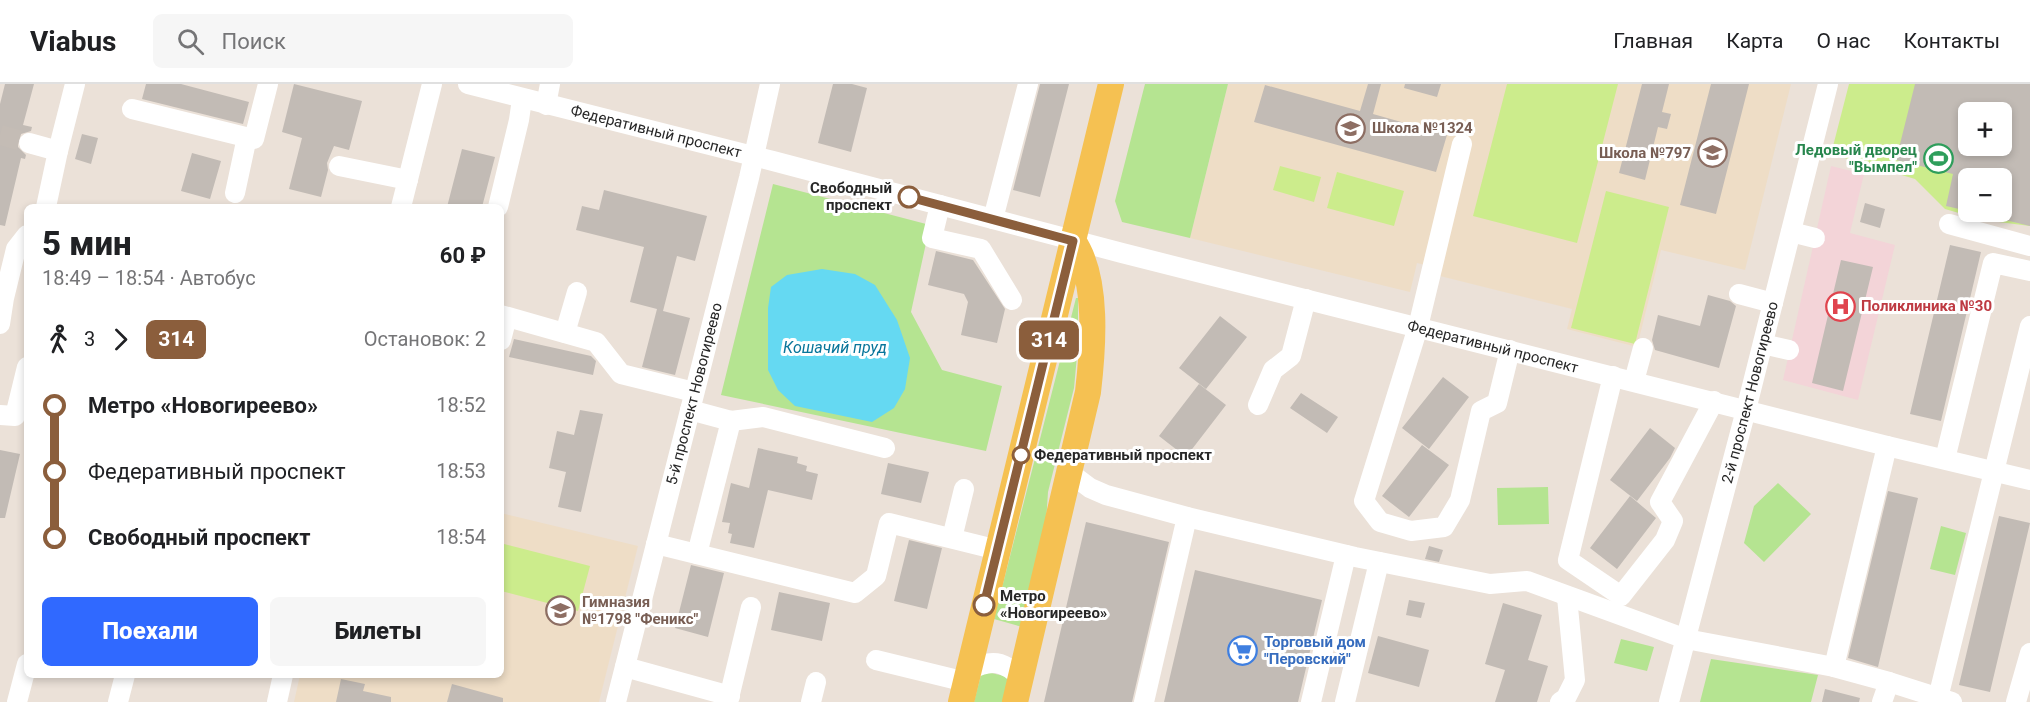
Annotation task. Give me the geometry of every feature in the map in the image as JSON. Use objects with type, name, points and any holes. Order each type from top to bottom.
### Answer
[{"type":"main road","points":[[965,685],[1111,84]]},
{"type":"main road","points":[[1018,690],[1088,392],[1092,345],[1091,310],[1084,263],[1073,241]]},
{"type":"street","points":[[47,204],[75,84]]},
{"type":"street","points":[[132,109],[254,139],[268,84]]},
{"type":"street","points":[[403,204],[432,84]]},
{"type":"street","name":"Федеративный проспект","points":[[468,84],[1073,241],[2030,480]]},
{"type":"street","points":[[546,105],[550,84]]},
{"type":"street","name":"5-й проспект Новогиреево","points":[[616,702],[754,157],[770,84]]},
{"type":"street","points":[[993,219],[1028,84]]},
{"type":"street","name":"2-й проспект Новогиреево","points":[[1669,702],[1763,344],[1828,84]]},
{"type":"street","points":[[499,204],[522,99]]},
{"type":"street","points":[[235,193],[247,137]]},
{"type":"street","points":[[28,143],[58,151]]},
{"type":"street","points":[[1462,144],[1418,327],[1364,501],[1380,522],[1411,531],[1444,527],[1460,500],[1481,411],[1497,403],[1510,350]]},
{"type":"street","points":[[339,166],[408,180]]},
{"type":"street","points":[[940,205],[932,238],[981,249],[1012,300]]},
{"type":"street","points":[[1949,224],[2030,246]]},
{"type":"street","points":[[1791,232],[1815,238]]},
{"type":"street","points":[[0,324],[14,242]]},
{"type":"street","points":[[1945,459],[1993,263],[2030,271]]},
{"type":"street","points":[[565,333],[577,292]]},
{"type":"street","points":[[1739,294],[1773,303]]},
{"type":"street","points":[[1258,405],[1274,370],[1291,356],[1306,299]]},
{"type":"street","points":[[504,316],[596,342],[621,374],[692,401],[731,421],[763,417],[885,448]]},
{"type":"street","points":[[1070,473],[1090,488],[1106,495],[1187,517],[1346,555],[1490,584],[1527,581],[1686,639],[1834,667],[1889,682],[1942,701],[2030,326]]},
{"type":"street","points":[[1763,344],[1789,350]]},
{"type":"street","points":[[1634,381],[1643,348]]},
{"type":"street","points":[[1613,376],[1568,560],[1621,596],[1665,540],[1673,521],[1660,502],[1714,401]]},
{"type":"street","points":[[0,415],[15,416],[24,379]]},
{"type":"street","points":[[697,554],[731,421]]},
{"type":"street","points":[[1834,667],[1887,446]]},
{"type":"street","points":[[952,538],[964,489]]},
{"type":"street","points":[[1144,702],[1187,517]]},
{"type":"street","points":[[656,544],[855,593],[876,576],[889,523],[998,550]]},
{"type":"street","points":[[1311,702],[1346,555]]},
{"type":"street","points":[[1345,702],[1379,562]]},
{"type":"street","points":[[1560,702],[1566,698],[1575,680],[1567,597]]},
{"type":"street","points":[[625,667],[729,699],[752,607]]},
{"type":"street","points":[[2016,702],[2030,653]]},
{"type":"street","points":[[876,660],[965,685],[982,663],[997,662],[1011,668],[1018,690]]},
{"type":"street","points":[[17,702],[24,675]]},
{"type":"street","points":[[118,702],[124,678]]},
{"type":"street","points":[[277,702],[282,678]]},
{"type":"street","points":[[811,702],[816,682]]},
{"type":"street","points":[[1882,702],[1889,682]]},
{"type":"shaded area","points":[[1228,84],[1791,84],[1745,270],[1661,250],[1637,347],[1567,329],[1572,309],[1436,275],[1433,267],[1417,263],[1410,292],[1190,238]]},
{"type":"shaded area","name":"Поликлиника №30","points":[[1831,166],[1864,174],[1850,233],[1895,245],[1858,400],[1783,380]]},
{"type":"shaded area","name":"Гимназия №1798 \"Феникс\"","points":[[504,514],[638,546],[599,702],[294,702],[299,678],[504,678]]},
{"type":"green space","points":[[1145,84],[1228,84],[1190,238],[1122,222],[1115,201]]},
{"type":"green space","points":[[1507,84],[1618,84],[1577,243],[1473,216]]},
{"type":"green space","name":"Ледовый дворец \"Вымпел\"","points":[[1849,84],[2030,84],[2030,226],[1999,222],[2012,222],[2012,168],[1958,168],[1958,213],[1945,209],[1915,179],[1831,154]]},
{"type":"green space","points":[[1280,166],[1321,177],[1314,202],[1273,190]]},
{"type":"green space","points":[[1337,172],[1404,191],[1394,226],[1327,208]]},
{"type":"green space","points":[[773,184],[930,225],[911,312],[942,370],[1002,386],[986,451],[721,395]]},
{"type":"green space","points":[[1606,191],[1669,207],[1635,344],[1571,328]]},
{"type":"green space","points":[[1076,298],[1078,298],[1078,345],[1074,388],[1048,492],[1045,539],[1022,627],[994,619]]},
{"type":"green space","points":[[1778,483],[1811,514],[1764,562],[1744,543],[1754,506]]},
{"type":"green space","points":[[1548,487],[1549,524],[1498,525],[1497,488]]},
{"type":"green space","points":[[1941,526],[1966,533],[1955,575],[1930,569]]},
{"type":"green space","points":[[504,544],[590,566],[578,611],[504,592]]},
{"type":"green space","points":[[1621,639],[1654,647],[1647,671],[1614,663]]},
{"type":"green space","points":[[1711,659],[1818,675],[1811,702],[1700,702]]},
{"type":"green space","points":[[982,671],[1009,677],[1003,702],[974,702]]},
{"type":"water","name":"Кошачий пруд","points":[[822,269],[855,274],[875,285],[897,320],[910,358],[905,389],[894,408],[872,422],[795,406],[778,390],[768,370],[768,308],[771,287],[787,275]]},
{"type":"building","points":[[5,84],[34,84],[23,125],[32,127],[31,131],[21,134],[18,139],[18,147],[26,155],[25,159],[21,158],[5,226],[0,225],[0,104]]},
{"type":"building","points":[[146,84],[181,84],[249,102],[243,124],[142,99]]},
{"type":"building","points":[[294,84],[362,101],[349,150],[334,146],[327,163],[328,170],[321,197],[289,189],[302,138],[282,132]]},
{"type":"building","points":[[833,84],[852,84],[867,88],[851,152],[818,143]]},
{"type":"building","points":[[1040,84],[1069,84],[1040,197],[1013,190]]},
{"type":"building","name":"Школа №1324","points":[[1368,84],[1381,84],[1373,114],[1447,135],[1436,172],[1254,122],[1265,85],[1360,111]]},
{"type":"building","name":"Школа №1324","points":[[1405,84],[1441,84],[1437,97],[1404,88]]},
{"type":"building","points":[[1642,84],[1669,84],[1662,112],[1671,114],[1667,129],[1658,127],[1645,180],[1619,173]]},
{"type":"building","name":"Школа №797","points":[[1711,84],[1749,84],[1716,214],[1680,205]]},
{"type":"building","points":[[1915,84],[2030,84],[2030,226],[2012,222],[2012,168],[1958,168],[1958,209],[1946,206],[1953,174],[1896,160]]},
{"type":"building","points":[[82,134],[98,138],[91,164],[75,159]]},
{"type":"building","points":[[462,149],[495,157],[483,204],[448,204]]},
{"type":"building","points":[[192,153],[221,161],[210,199],[181,191]]},
{"type":"building","points":[[604,190],[707,216],[695,261],[677,256],[663,311],[690,318],[675,375],[642,367],[657,309],[630,302],[644,247],[576,230],[582,206],[599,210]]},
{"type":"building","points":[[1865,203],[1885,209],[1880,228],[1860,222]]},
{"type":"building","points":[[1950,245],[1981,252],[1941,421],[1910,414]]},
{"type":"building","points":[[936,251],[973,260],[1005,309],[997,343],[961,335],[968,302],[964,294],[928,285]]},
{"type":"building","points":[[1841,260],[1873,267],[1843,391],[1812,383]]},
{"type":"building","points":[[1708,295],[1730,301],[1736,306],[1719,368],[1655,350],[1652,340],[1658,315],[1700,326]]},
{"type":"building","points":[[1220,316],[1247,337],[1206,389],[1179,368]]},
{"type":"building","points":[[514,339],[591,356],[596,361],[593,375],[509,357]]},
{"type":"building","points":[[1443,377],[1469,397],[1429,449],[1402,428]]},
{"type":"building","points":[[1199,384],[1226,405],[1186,457],[1159,436]]},
{"type":"building","points":[[1301,393],[1338,417],[1327,433],[1290,408]]},
{"type":"building","points":[[580,410],[603,414],[581,512],[558,507],[566,472],[549,468],[557,431],[574,435]]},
{"type":"building","points":[[1650,428],[1675,448],[1637,501],[1610,480]]},
{"type":"building","points":[[1422,445],[1449,465],[1409,517],[1382,496]]},
{"type":"building","points":[[758,448],[798,457],[797,463],[807,466],[806,471],[818,474],[812,500],[768,490],[754,548],[730,543],[732,534],[728,533],[730,523],[722,522],[731,483],[749,488]]},
{"type":"building","points":[[0,450],[20,454],[5,518],[0,518]]},
{"type":"building","points":[[888,463],[929,472],[921,503],[881,494]]},
{"type":"building","points":[[1888,491],[1918,498],[1878,667],[1848,658]]},
{"type":"building","points":[[1630,496],[1656,518],[1617,569],[1590,548]]},
{"type":"building","points":[[1999,516],[2030,523],[1990,692],[1959,685]]},
{"type":"building","points":[[1086,522],[1169,542],[1132,702],[1044,702]]},
{"type":"building","points":[[909,540],[942,548],[927,609],[894,601]]},
{"type":"building","points":[[1429,546],[1443,550],[1439,562],[1425,559]]},
{"type":"building","points":[[691,565],[724,573],[708,637],[675,628]]},
{"type":"building","name":"Торговый дом \"Перовский\"","points":[[1195,570],[1322,600],[1298,702],[1164,702]]},
{"type":"building","points":[[779,592],[830,603],[822,641],[771,630]]},
{"type":"building","points":[[1409,600],[1425,603],[1421,618],[1406,615]]},
{"type":"building","points":[[1503,603],[1542,615],[1528,660],[1548,666],[1537,702],[1495,702],[1505,670],[1485,664]]},
{"type":"building","points":[[1378,636],[1429,650],[1419,687],[1368,673]]},
{"type":"building","points":[[341,679],[365,684],[363,691],[391,697],[391,702],[336,702]]},
{"type":"building","points":[[452,684],[503,698],[503,702],[447,702]]},
{"type":"building","points":[[1825,689],[1860,698],[1859,702],[1822,702]]},
{"type":"tunnel","points":[[0,135],[29,143]]},
{"type":"bus line","name":"314","points":[[909,197],[1073,241],[984,605]]},
{"type":"place","name":"Школа №1324","points":[[1351,128]]},
{"type":"place","name":"Школа №797","points":[[1712,153]]},
{"type":"place","name":"Ледовый дворец \"Вымпел\"","points":[[1938,159]]},
{"type":"place","name":"Свободный проспект","points":[[909,197]]},
{"type":"place","name":"Поликлиника №30","points":[[1840,306]]},
{"type":"place","name":"Федеративный проспект","points":[[1021,455]]},
{"type":"place","name":"Метро «Новогиреево»","points":[[984,605]]},
{"type":"place","name":"Гимназия №1798 \"Феникс\"","points":[[561,611]]},
{"type":"place","name":"Торговый дом \"Перовский\"","points":[[1243,651]]}]
